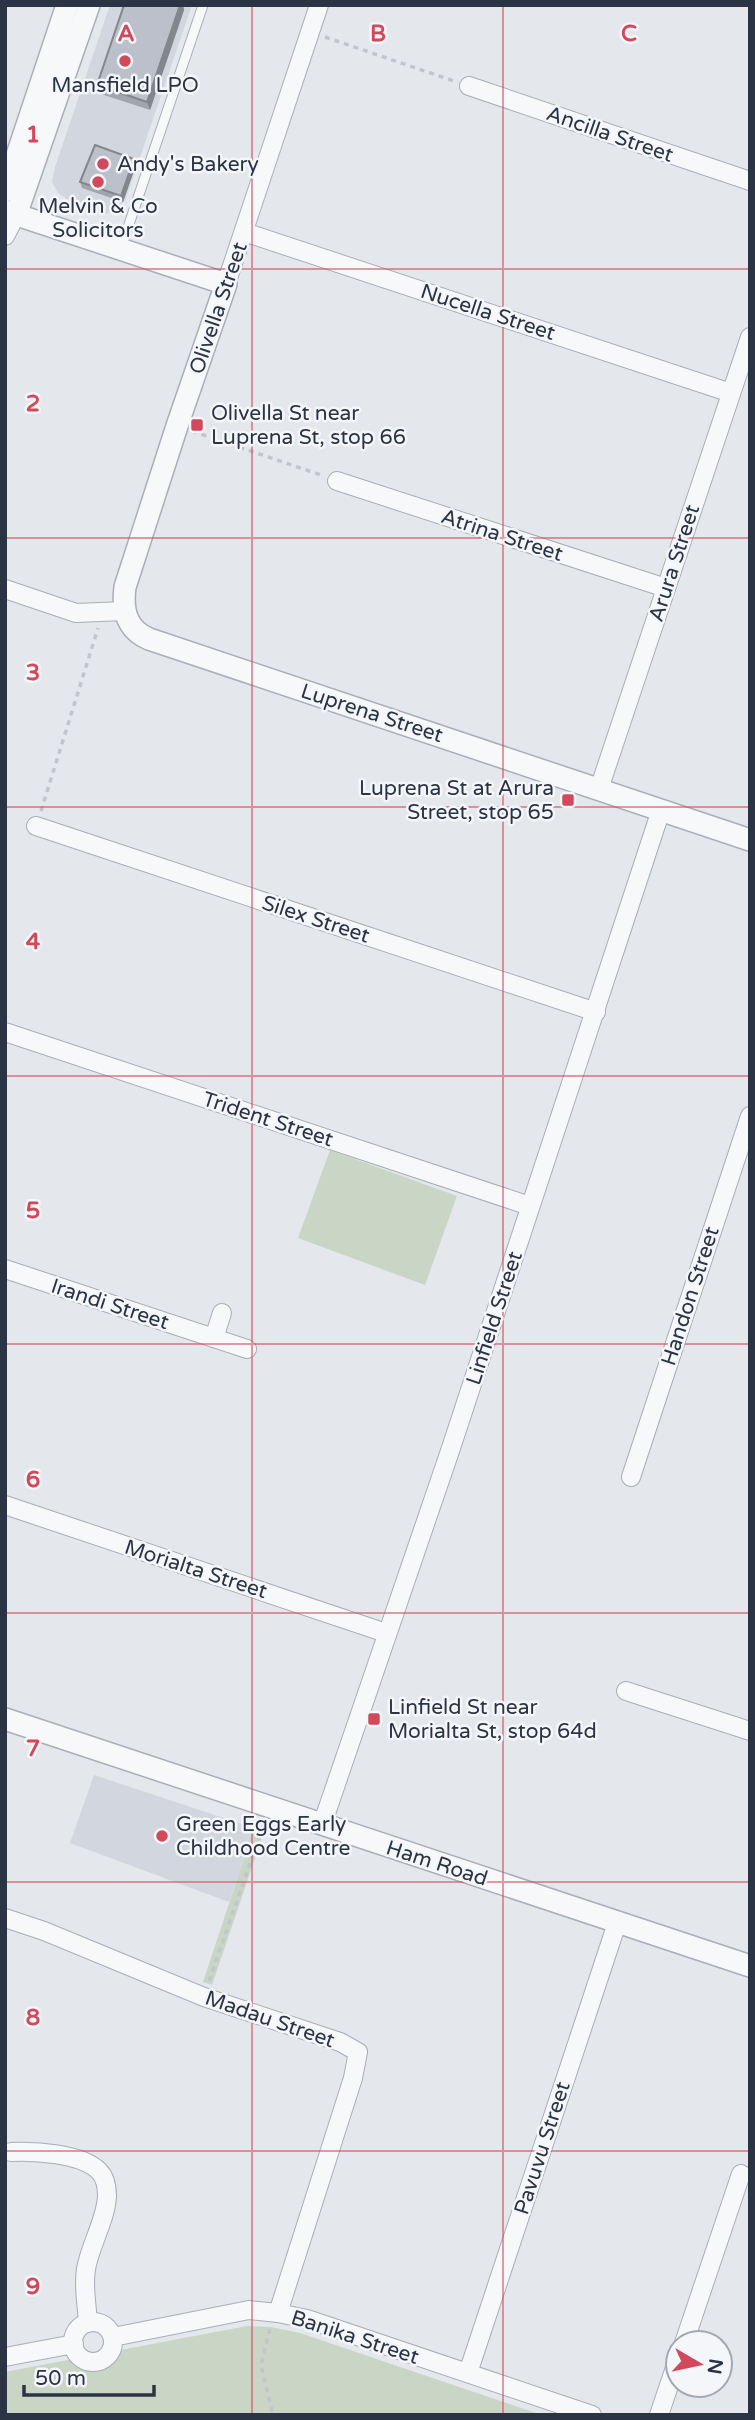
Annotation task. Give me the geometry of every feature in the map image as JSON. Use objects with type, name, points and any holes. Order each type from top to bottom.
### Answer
[{"type":"street","points":[[5,191],[67,5]]},
{"type":"street","points":[[5,236],[10,213],[89,5]]},
{"type":"street","name":"Olivella Street","points":[[124,611],[125,587],[319,5]]},
{"type":"street","name":"Ancilla Street","points":[[469,86],[750,181]]},
{"type":"street","points":[[10,213],[226,284]]},
{"type":"street","name":"Nucella Street","points":[[244,232],[731,393]]},
{"type":"street","name":"Arura Street","points":[[599,789],[750,337]]},
{"type":"street","name":"Atrina Street","points":[[337,481],[666,589]]},
{"type":"street","points":[[5,589],[76,613],[124,611]]},
{"type":"street","name":"Luprena Street","points":[[124,611],[135,632],[149,639],[750,840]]},
{"type":"street","name":"Linfield Street","points":[[322,1825],[451,1448],[661,810]]},
{"type":"street","name":"Silex Street","points":[[36,826],[596,1012]]},
{"type":"street","name":"Trident Street","points":[[5,1032],[530,1206]]},
{"type":"street","name":"Handon Street","points":[[631,1477],[750,1116]]},
{"type":"street","name":"Irandi Street","points":[[5,1269],[247,1349]]},
{"type":"street","points":[[214,1338],[222,1313]]},
{"type":"street","name":"Morialta Street","points":[[5,1505],[386,1633]]},
{"type":"street","points":[[626,1691],[750,1731]]},
{"type":"street","name":"Ham Road","points":[[5,1719],[750,1966]]},
{"type":"street","name":"Madau Street","points":[[5,1917],[204,1997],[340,2042],[358,2052],[353,2078],[278,2313]]},
{"type":"street","name":"Pavuvu Street","points":[[468,2373],[617,1923]]},
{"type":"street","points":[[11,2152],[37,2151],[77,2160],[99,2171],[105,2181],[107,2198],[85,2273],[88,2323]]},
{"type":"street","points":[[689,2329],[741,2174]]},
{"type":"street","name":"Banika Street","points":[[113,2337],[249,2310],[278,2313],[307,2319],[592,2415]]},
{"type":"street","points":[[88,2323],[103,2325],[113,2337],[110,2352],[97,2361],[82,2358],[74,2344],[77,2331],[88,2323]]},
{"type":"street","points":[[5,2357],[74,2344]]},
{"type":"lane","points":[[121,250],[203,5]]},
{"type":"path","points":[[310,32],[469,86]]},
{"type":"path","points":[[177,426],[337,481]]},
{"type":"path","points":[[36,826],[98,627]]},
{"type":"path","points":[[204,1997],[262,1826]]},
{"type":"path","points":[[273,2415],[261,2365],[267,2333],[278,2313]]},
{"type":"shaded area","points":[[110,5],[192,5],[125,201],[107,214],[67,199],[58,193],[52,182]]},
{"type":"shaded area","name":"Green Eggs Early Childhood Centre","points":[[94,1775],[254,1828],[229,1902],[70,1843]]},
{"type":"green space","points":[[330,1150],[457,1196],[425,1285],[298,1238]]},
{"type":"green space","points":[[254,1828],[264,1832],[212,1985],[203,1982]]},
{"type":"green space","points":[[247,2326],[271,2327],[300,2333],[542,2415],[5,2415],[5,2372]]},
{"type":"building","points":[[124,5],[180,5],[147,102],[97,85]]},
{"type":"building","points":[[95,145],[134,159],[121,196],[80,182]]},
{"type":"place","name":"Mansfield LPO","points":[[125,61]]},
{"type":"place","name":"Andy's Bakery","points":[[103,164]]},
{"type":"place","name":"Melvin & Co Solicitors","points":[[98,182]]},
{"type":"place","name":"Olivella St near Luprena St, stop 66","points":[[197,425]]},
{"type":"place","name":"Luprena St at Arura Street, stop 65","points":[[568,800]]},
{"type":"place","name":"Linfield St near Morialta St, stop 64d","points":[[374,1719]]},
{"type":"place","name":"Green Eggs Early Childhood Centre","points":[[162,1836]]}]
